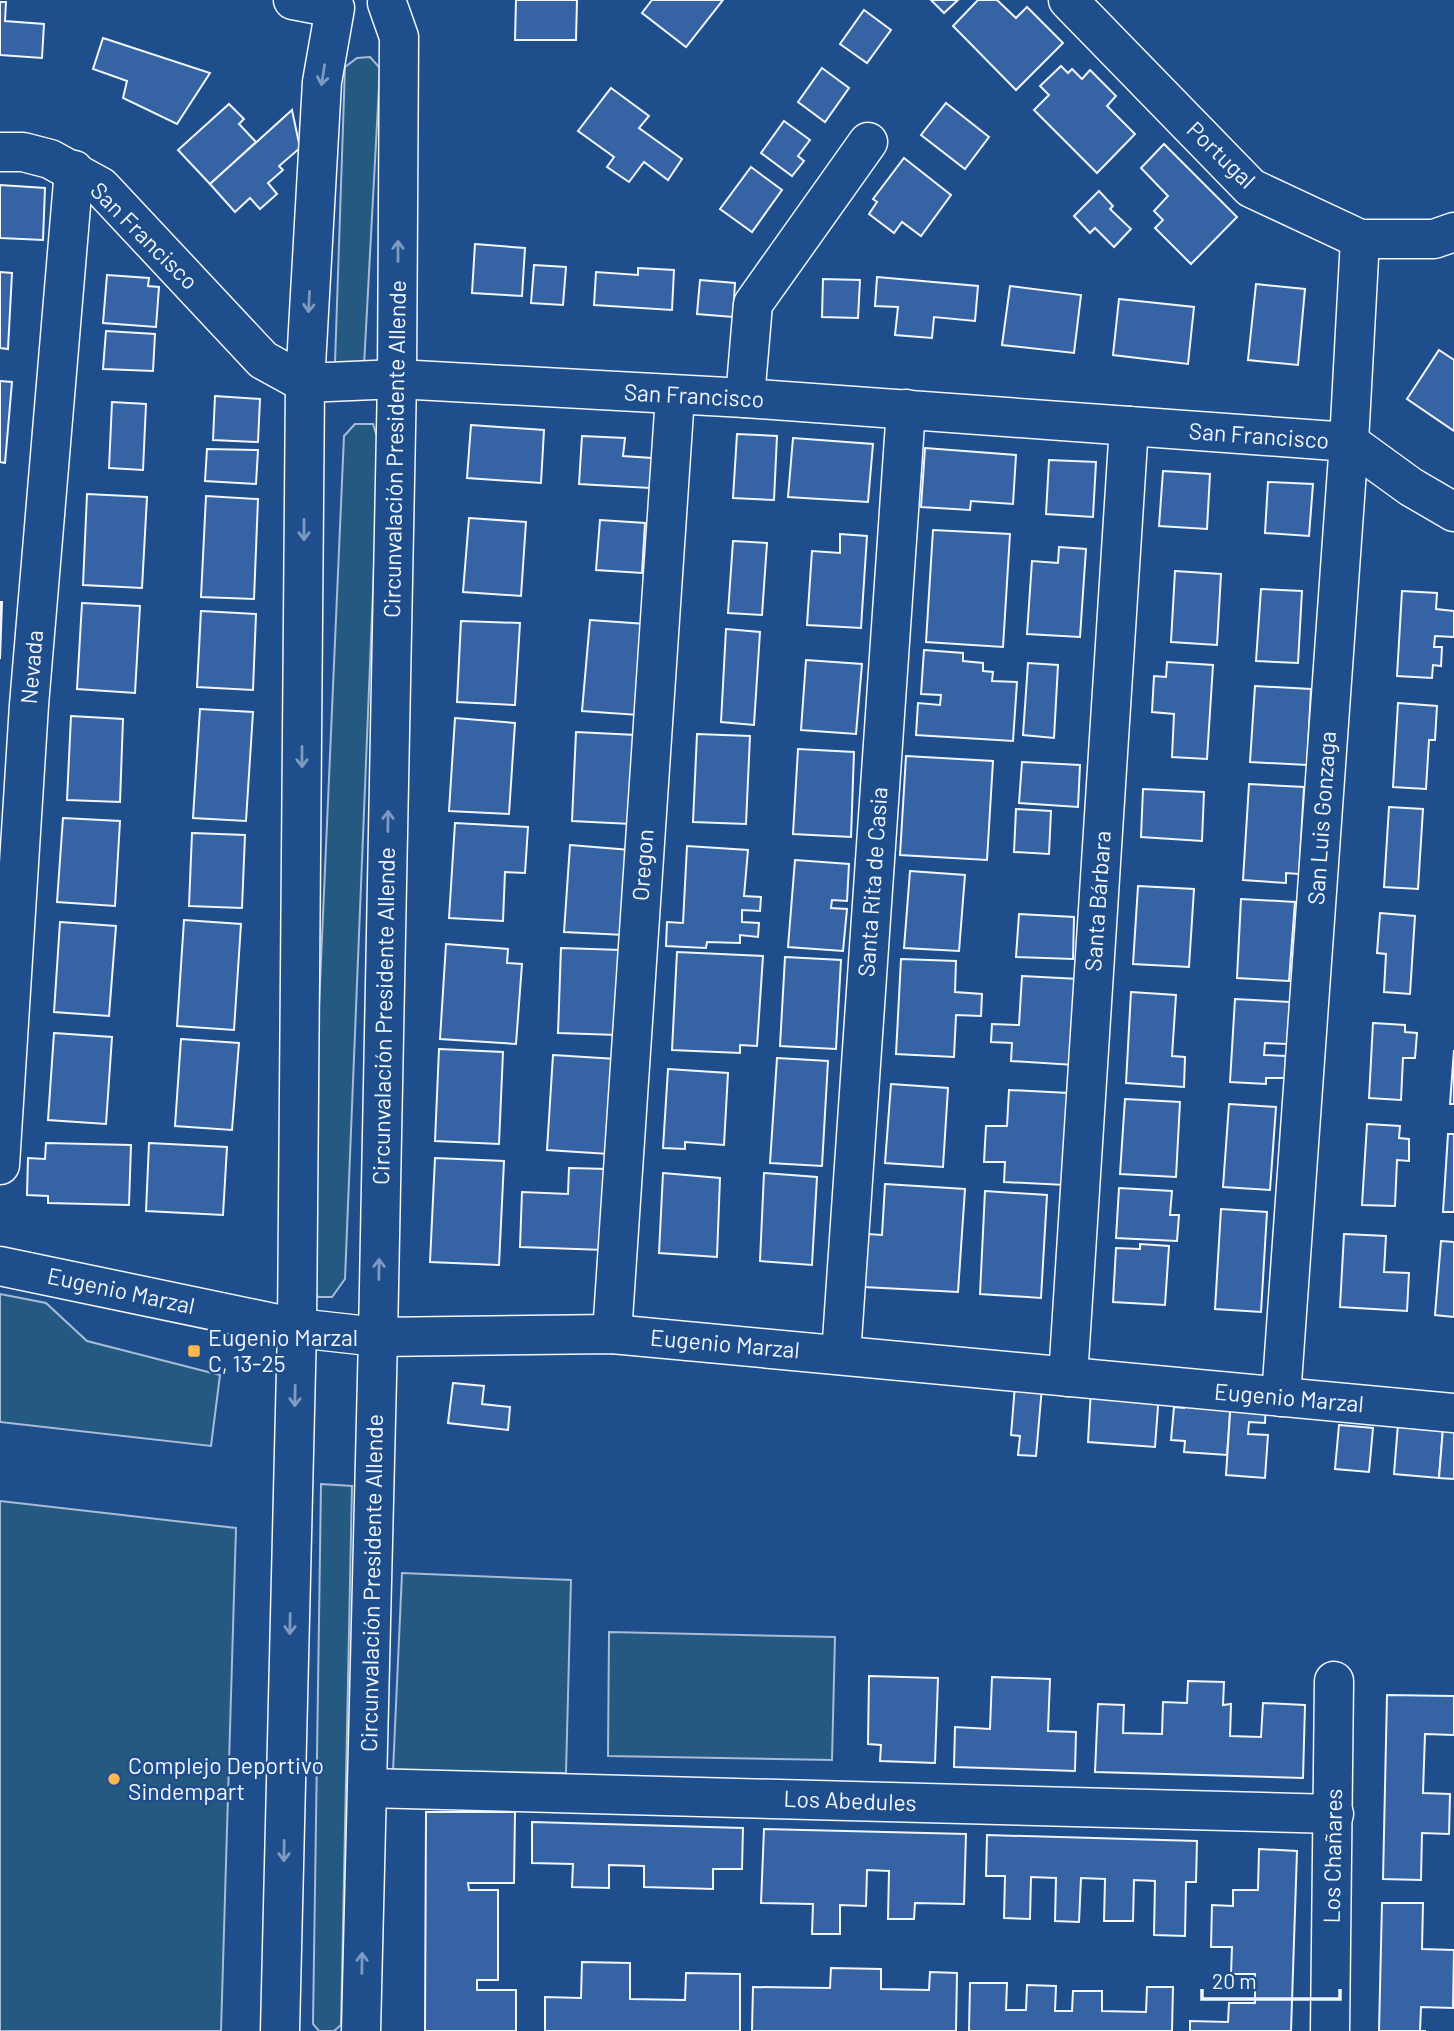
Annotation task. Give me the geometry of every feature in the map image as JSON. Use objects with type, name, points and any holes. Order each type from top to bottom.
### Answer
[{"type":"street","name":"Circunvalación Presidente Allende","points":[[293,0],[332,4],[357,17],[379,11],[388,2],[400,37],[397,379],[361,2031]]},
{"type":"street","name":"Portugal","points":[[1068,0],[1251,188],[1360,239],[1434,239],[1454,232]]},
{"type":"street","points":[[280,2031],[297,1328],[305,383],[322,82],[332,4]]},
{"type":"street","points":[[746,398],[753,304],[868,142]]},
{"type":"street","name":"San Francisco","points":[[0,152],[23,152],[74,170],[100,187],[123,208],[263,360],[305,383],[397,379],[746,398],[1349,442],[1411,487],[1454,512]]},
{"type":"street","name":"Nevada","points":[[0,1165],[15,704],[74,170]]},
{"type":"street","name":"San Luis Gonzaga","points":[[1281,1397],[1349,442],[1360,239]]},
{"type":"street","name":"Oregon","points":[[612,1334],[675,396]]},
{"type":"street","name":"Santa Rita de Casia","points":[[841,1355],[906,410]]},
{"type":"street","name":"Santa Bárbara","points":[[1068,1377],[1129,426]]},
{"type":"street","name":"Eugenio Marzal","points":[[0,1266],[297,1328],[377,1338],[612,1334],[1454,1413]]},
{"type":"street","name":"Los Chañares","points":[[1330,2031],[1334,1681]]},
{"type":"street","name":"Los Abedules","points":[[367,1787],[1334,1814]]},
{"type":"shaded area","points":[[370,57],[380,68],[364,366],[335,363],[345,67],[357,58]]},
{"type":"shaded area","points":[[355,424],[373,424],[379,443],[345,1279],[332,1297],[318,1297],[307,1280],[344,436]]},
{"type":"shaded area","points":[[0,1294],[46,1303],[87,1341],[220,1375],[211,1446],[0,1422]]},
{"type":"shaded area","points":[[321,1484],[352,1486],[341,2025],[334,2031],[319,2031],[313,2024]]},
{"type":"shaded area","name":"Complejo Deportivo Sindempart","points":[[0,1501],[236,1528],[221,2031],[0,2031]]},
{"type":"shaded area","points":[[402,1573],[571,1580],[566,1773],[393,1771]]},
{"type":"shaded area","points":[[609,1632],[835,1637],[832,1760],[608,1756]]},
{"type":"building","points":[[516,0],[577,0],[576,40],[515,40]]},
{"type":"building","points":[[652,0],[723,0],[686,47],[642,13]]},
{"type":"building","points":[[931,0],[958,0],[944,13]]},
{"type":"building","points":[[978,0],[997,0],[1016,18],[1027,7],[1063,43],[1016,90],[953,26]]},
{"type":"building","points":[[0,2],[6,2],[5,21],[44,24],[42,58],[0,55]]},
{"type":"building","points":[[864,10],[891,30],[867,63],[840,44]]},
{"type":"building","points":[[103,38],[210,73],[177,124],[123,98],[127,81],[93,69]]},
{"type":"building","points":[[1061,66],[1068,73],[1072,69],[1082,79],[1090,70],[1116,96],[1107,106],[1135,134],[1097,173],[1034,110],[1049,95],[1040,86]]},
{"type":"building","points":[[822,68],[849,88],[825,122],[798,102]]},
{"type":"building","points":[[611,88],[649,116],[639,128],[682,159],[668,180],[644,162],[629,182],[607,167],[614,157],[578,131]]},
{"type":"building","points":[[946,103],[989,137],[965,169],[921,135]]},
{"type":"building","points":[[229,104],[244,119],[239,124],[256,142],[210,184],[178,150]]},
{"type":"building","points":[[292,110],[300,148],[279,166],[283,170],[268,183],[277,194],[260,209],[250,198],[235,212],[210,184]]},
{"type":"building","points":[[784,121],[810,140],[798,156],[804,161],[792,176],[761,153]]},
{"type":"building","points":[[1164,144],[1237,217],[1191,264],[1155,228],[1163,220],[1154,211],[1168,196],[1141,168]]},
{"type":"building","points":[[904,158],[951,195],[921,236],[902,222],[894,233],[869,214],[877,202],[873,199]]},
{"type":"building","points":[[751,167],[782,190],[752,232],[720,209]]},
{"type":"building","points":[[0,185],[45,188],[43,240],[0,238]]},
{"type":"building","points":[[1099,191],[1113,206],[1110,209],[1131,229],[1114,247],[1095,228],[1090,233],[1074,216]]},
{"type":"building","points":[[475,244],[525,248],[522,296],[472,293]]},
{"type":"building","points":[[534,265],[566,267],[563,305],[531,303]]},
{"type":"building","points":[[638,268],[674,270],[672,310],[594,305],[596,272],[638,275]]},
{"type":"building","points":[[0,272],[12,273],[8,349],[0,348]]},
{"type":"building","points":[[107,275],[149,278],[148,286],[159,287],[156,327],[103,323]]},
{"type":"building","points":[[877,277],[978,286],[975,321],[934,317],[932,338],[895,335],[898,307],[875,306]]},
{"type":"building","points":[[823,279],[860,280],[858,318],[822,317]]},
{"type":"building","points":[[700,280],[735,283],[733,317],[697,314]]},
{"type":"building","points":[[1256,284],[1305,289],[1298,365],[1248,360]]},
{"type":"building","points":[[1010,286],[1081,295],[1074,353],[1002,345]]},
{"type":"building","points":[[1119,299],[1194,307],[1188,364],[1113,355]]},
{"type":"building","points":[[106,331],[155,334],[153,371],[103,369]]},
{"type":"building","points":[[1439,350],[1454,360],[1454,431],[1407,399]]},
{"type":"building","points":[[0,381],[12,382],[5,463],[0,462]]},
{"type":"building","points":[[215,396],[260,399],[258,442],[213,440]]},
{"type":"building","points":[[112,402],[146,404],[143,470],[109,468]]},
{"type":"building","points":[[471,425],[544,430],[541,483],[467,478]]},
{"type":"building","points":[[737,434],[777,436],[774,500],[733,498]]},
{"type":"building","points":[[582,436],[625,438],[623,456],[652,458],[650,488],[579,484]]},
{"type":"building","points":[[793,438],[873,444],[868,502],[788,497]]},
{"type":"building","points":[[925,448],[1016,455],[1013,504],[971,501],[970,510],[921,507]]},
{"type":"building","points":[[207,449],[258,450],[256,484],[205,481]]},
{"type":"building","points":[[1049,460],[1096,462],[1093,517],[1046,514]]},
{"type":"building","points":[[1163,471],[1210,474],[1207,529],[1159,526]]},
{"type":"building","points":[[1268,482],[1313,484],[1309,536],[1265,533]]},
{"type":"building","points":[[87,494],[147,497],[142,588],[83,585]]},
{"type":"building","points":[[206,496],[258,499],[254,599],[201,597]]},
{"type":"building","points":[[469,518],[526,522],[521,596],[463,592]]},
{"type":"building","points":[[600,520],[645,523],[642,573],[596,570]]},
{"type":"building","points":[[933,530],[1010,534],[1003,647],[926,642]]},
{"type":"building","points":[[840,534],[867,536],[861,628],[807,625],[812,551],[840,553]]},
{"type":"building","points":[[733,541],[767,543],[762,615],[728,613]]},
{"type":"building","points":[[1059,547],[1086,549],[1080,637],[1027,634],[1032,561],[1058,563]]},
{"type":"building","points":[[1175,571],[1221,574],[1217,645],[1171,642]]},
{"type":"building","points":[[1261,589],[1302,591],[1298,663],[1256,661]]},
{"type":"building","points":[[1402,591],[1437,593],[1436,609],[1454,611],[1454,637],[1435,636],[1434,647],[1442,647],[1441,666],[1433,665],[1432,678],[1397,676]]},
{"type":"building","points":[[0,602],[2,602],[0,659]]},
{"type":"building","points":[[82,603],[140,606],[135,693],[77,689]]},
{"type":"building","points":[[201,611],[256,614],[253,690],[197,687]]},
{"type":"building","points":[[590,620],[646,624],[638,715],[582,711]]},
{"type":"building","points":[[461,621],[520,623],[515,705],[457,702]]},
{"type":"building","points":[[726,629],[760,632],[754,725],[721,722]]},
{"type":"building","points":[[924,650],[963,653],[963,661],[983,663],[983,671],[993,672],[992,681],[1017,682],[1013,741],[916,735],[918,703],[940,705],[941,695],[921,694]]},
{"type":"building","points":[[806,660],[862,664],[856,734],[801,730]]},
{"type":"building","points":[[1167,662],[1213,665],[1207,759],[1172,757],[1174,714],[1152,712],[1154,676],[1166,677]]},
{"type":"building","points":[[1028,663],[1058,665],[1054,738],[1023,735]]},
{"type":"building","points":[[1255,686],[1311,689],[1307,765],[1250,762]]},
{"type":"building","points":[[1398,703],[1437,706],[1435,740],[1429,740],[1426,789],[1393,787]]},
{"type":"building","points":[[200,709],[253,712],[246,821],[193,818]]},
{"type":"building","points":[[71,716],[123,719],[120,802],[67,800]]},
{"type":"building","points":[[455,718],[515,723],[509,814],[449,811]]},
{"type":"building","points":[[576,732],[636,735],[631,824],[572,821]]},
{"type":"building","points":[[697,734],[750,736],[746,824],[693,822]]},
{"type":"building","points":[[798,749],[854,752],[851,837],[793,834]]},
{"type":"building","points":[[906,756],[993,761],[987,860],[900,855]]},
{"type":"building","points":[[1022,762],[1080,765],[1078,807],[1019,803]]},
{"type":"building","points":[[1249,784],[1304,787],[1299,874],[1286,873],[1286,883],[1243,880]]},
{"type":"building","points":[[1143,789],[1204,792],[1202,841],[1141,837]]},
{"type":"building","points":[[1389,807],[1423,809],[1418,889],[1384,887]]},
{"type":"building","points":[[1016,809],[1051,811],[1049,854],[1014,852]]},
{"type":"building","points":[[63,818],[120,821],[115,906],[57,902]]},
{"type":"building","points":[[455,823],[528,827],[525,873],[505,872],[503,921],[449,918]]},
{"type":"building","points":[[192,833],[245,835],[242,908],[189,906]]},
{"type":"building","points":[[570,845],[630,850],[624,935],[564,932]]},
{"type":"building","points":[[687,846],[748,850],[744,896],[761,897],[760,911],[742,910],[742,922],[759,923],[758,937],[740,935],[740,943],[707,942],[706,948],[666,946],[667,922],[683,923]]},
{"type":"building","points":[[795,860],[849,864],[847,901],[832,900],[831,908],[847,909],[843,951],[788,947]]},
{"type":"building","points":[[910,871],[965,875],[959,951],[904,948]]},
{"type":"building","points":[[1138,886],[1194,889],[1189,967],[1133,964]]},
{"type":"building","points":[[1241,899],[1295,902],[1289,981],[1237,978]]},
{"type":"building","points":[[1380,913],[1415,916],[1410,994],[1384,992],[1386,954],[1377,953]]},
{"type":"building","points":[[1019,914],[1074,917],[1073,959],[1016,957]]},
{"type":"building","points":[[184,920],[241,924],[234,1030],[177,1026]]},
{"type":"building","points":[[60,922],[116,926],[109,1016],[54,1012]]},
{"type":"building","points":[[446,944],[508,949],[507,963],[522,964],[516,1044],[440,1039]]},
{"type":"building","points":[[561,948],[621,950],[617,1035],[558,1033]]},
{"type":"building","points":[[677,952],[763,956],[757,1046],[740,1045],[740,1053],[672,1050]]},
{"type":"building","points":[[785,957],[841,960],[836,1049],[780,1046]]},
{"type":"building","points":[[901,959],[956,961],[955,992],[982,994],[981,1016],[956,1015],[954,1057],[896,1054]]},
{"type":"building","points":[[1022,976],[1079,979],[1074,1065],[1011,1061],[1012,1043],[991,1042],[992,1024],[1019,1025]]},
{"type":"building","points":[[1131,992],[1176,995],[1172,1056],[1185,1057],[1184,1087],[1126,1083]]},
{"type":"building","points":[[1235,999],[1290,1002],[1287,1044],[1265,1043],[1264,1055],[1286,1056],[1285,1078],[1266,1078],[1266,1084],[1230,1082]]},
{"type":"building","points":[[1373,1023],[1405,1025],[1405,1032],[1417,1033],[1415,1058],[1403,1058],[1401,1100],[1369,1098]]},
{"type":"building","points":[[54,1033],[112,1037],[106,1124],[48,1120]]},
{"type":"building","points":[[181,1039],[239,1043],[232,1130],[175,1126]]},
{"type":"building","points":[[439,1049],[503,1052],[499,1144],[435,1141]]},
{"type":"building","points":[[1454,1050],[1454,1104],[1450,1104]]},
{"type":"building","points":[[553,1055],[616,1059],[609,1154],[547,1150]]},
{"type":"building","points":[[777,1058],[828,1061],[822,1166],[770,1163]]},
{"type":"building","points":[[668,1069],[728,1073],[724,1145],[685,1142],[685,1149],[663,1148]]},
{"type":"building","points":[[891,1084],[948,1088],[943,1167],[885,1163]]},
{"type":"building","points":[[1009,1090],[1069,1093],[1065,1185],[1004,1182],[1005,1162],[984,1162],[986,1126],[1007,1126]]},
{"type":"building","points":[[1125,1099],[1180,1102],[1176,1177],[1120,1174]]},
{"type":"building","points":[[1229,1104],[1276,1107],[1270,1190],[1223,1187]]},
{"type":"building","points":[[1367,1124],[1400,1126],[1399,1138],[1409,1139],[1409,1161],[1397,1160],[1395,1206],[1362,1205]]},
{"type":"building","points":[[1448,1134],[1454,1134],[1454,1212],[1443,1212]]},
{"type":"building","points":[[46,1143],[131,1145],[129,1205],[48,1203],[48,1196],[27,1195],[28,1158],[45,1159]]},
{"type":"building","points":[[149,1143],[227,1147],[223,1215],[146,1211]]},
{"type":"building","points":[[435,1158],[504,1161],[499,1265],[430,1262]]},
{"type":"building","points":[[569,1168],[607,1169],[604,1250],[520,1247],[522,1192],[568,1194]]},
{"type":"building","points":[[663,1173],[720,1178],[717,1257],[659,1253]]},
{"type":"building","points":[[764,1173],[817,1177],[812,1265],[760,1261]]},
{"type":"building","points":[[885,1184],[965,1189],[958,1292],[864,1287],[868,1234],[882,1235]]},
{"type":"building","points":[[1119,1188],[1172,1191],[1170,1215],[1179,1215],[1177,1241],[1116,1238]]},
{"type":"building","points":[[985,1191],[1047,1195],[1041,1298],[980,1294]]},
{"type":"building","points":[[1221,1209],[1267,1212],[1261,1312],[1215,1309]]},
{"type":"building","points":[[1344,1234],[1386,1236],[1384,1272],[1409,1273],[1407,1311],[1340,1307]]},
{"type":"building","points":[[1441,1241],[1454,1242],[1454,1317],[1435,1315]]},
{"type":"building","points":[[1140,1244],[1169,1246],[1165,1305],[1113,1302],[1116,1248],[1140,1249]]},
{"type":"building","points":[[453,1383],[484,1386],[482,1404],[510,1407],[508,1430],[448,1423]]},
{"type":"building","points":[[1015,1385],[1042,1387],[1036,1456],[1018,1455],[1020,1436],[1011,1435]]},
{"type":"building","points":[[1091,1389],[1159,1393],[1155,1447],[1088,1442]]},
{"type":"building","points":[[1185,1395],[1231,1399],[1227,1455],[1184,1452],[1185,1441],[1171,1440],[1174,1407],[1184,1408]]},
{"type":"building","points":[[1231,1399],[1266,1401],[1265,1423],[1249,1422],[1248,1434],[1268,1435],[1265,1478],[1226,1475]]},
{"type":"building","points":[[1398,1424],[1443,1428],[1439,1478],[1394,1474]]},
{"type":"building","points":[[1339,1425],[1373,1428],[1369,1472],[1335,1469]]},
{"type":"building","points":[[1443,1428],[1454,1429],[1454,1479],[1439,1478]]},
{"type":"building","points":[[869,1676],[938,1678],[935,1763],[880,1761],[881,1745],[868,1744]]},
{"type":"building","points":[[992,1677],[1050,1679],[1048,1731],[1076,1732],[1075,1771],[954,1767],[955,1727],[990,1729]]},
{"type":"building","points":[[1188,1681],[1224,1682],[1223,1705],[1231,1704],[1230,1736],[1261,1737],[1263,1703],[1305,1705],[1303,1778],[1095,1772],[1098,1704],[1124,1705],[1123,1733],[1162,1734],[1163,1702],[1187,1703]]},
{"type":"building","points":[[1387,1695],[1454,1696],[1454,1735],[1425,1734],[1423,1793],[1450,1794],[1449,1834],[1422,1833],[1421,1880],[1383,1879]]},
{"type":"building","points":[[426,1812],[515,1812],[514,1883],[468,1883],[469,1890],[498,1890],[498,1980],[477,1980],[477,1990],[516,1990],[516,2031],[425,2031]]},
{"type":"building","points":[[532,1822],[743,1828],[742,1869],[713,1869],[713,1889],[644,1887],[644,1866],[609,1865],[609,1888],[572,1887],[573,1864],[532,1863]]},
{"type":"building","points":[[764,1829],[966,1834],[964,1904],[915,1903],[914,1919],[888,1919],[889,1871],[867,1870],[866,1906],[840,1905],[840,1934],[812,1934],[813,1904],[761,1903]]},
{"type":"building","points":[[987,1835],[1197,1841],[1196,1882],[1186,1882],[1185,1936],[1154,1935],[1155,1881],[1134,1880],[1133,1921],[1104,1921],[1105,1879],[1081,1878],[1079,1922],[1055,1921],[1056,1878],[1031,1877],[1030,1919],[1004,1918],[1005,1876],[986,1876]]},
{"type":"building","points":[[1259,1849],[1297,1851],[1291,2031],[1190,2031],[1190,2021],[1228,2022],[1229,2003],[1255,2003],[1255,1974],[1231,1974],[1232,1947],[1211,1947],[1212,1905],[1233,1906],[1233,1890],[1258,1890]]},
{"type":"building","points":[[1382,1903],[1423,1903],[1422,1949],[1454,1950],[1453,2008],[1421,2007],[1420,2031],[1379,2031]]},
{"type":"building","points":[[582,1962],[630,1963],[630,1999],[685,2000],[686,1973],[740,1974],[740,2031],[545,2031],[545,1997],[581,1998]]},
{"type":"building","points":[[831,1968],[881,1969],[881,1989],[929,1990],[930,1972],[957,1973],[956,2031],[752,2031],[753,1987],[830,1988]]},
{"type":"building","points":[[970,1983],[1007,1983],[1006,2010],[1026,2010],[1027,1985],[1056,1986],[1055,2011],[1072,2011],[1073,1991],[1102,1991],[1102,2011],[1146,2012],[1147,1987],[1173,1987],[1172,2031],[969,2031]]},
{"type":"place","name":"Eugenio Marzal C, 13-25","points":[[194,1351]]},
{"type":"place","name":"Complejo Deportivo Sindempart","points":[[114,1779]]}]
